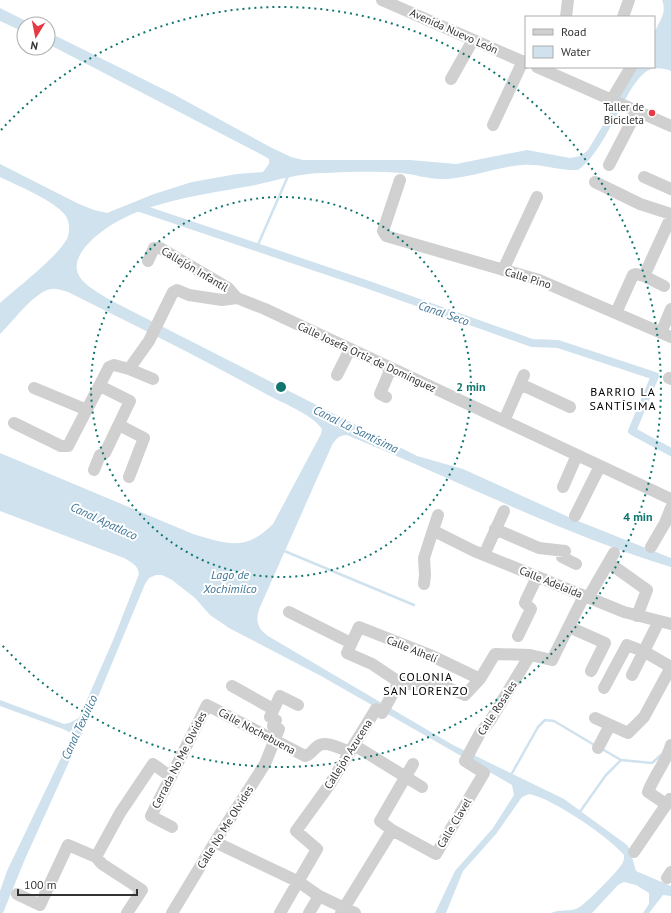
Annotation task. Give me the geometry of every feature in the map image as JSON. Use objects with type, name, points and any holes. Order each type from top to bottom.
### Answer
[{"type":"street","points":[[566,16],[568,0]]},
{"type":"street","points":[[623,16],[629,0]]},
{"type":"street","name":"Avenida Nuevo León","points":[[389,1],[524,62]]},
{"type":"street","points":[[451,79],[473,40]]},
{"type":"street","points":[[493,125],[524,62]]},
{"type":"street","points":[[543,68],[560,71],[616,101],[671,126]]},
{"type":"street","points":[[616,101],[631,68]]},
{"type":"street","points":[[609,165],[637,111]]},
{"type":"street","points":[[644,177],[671,188]]},
{"type":"street","name":"Calle Pino","points":[[400,180],[383,231],[386,236],[546,282],[666,335]]},
{"type":"street","points":[[595,182],[640,204],[671,214]]},
{"type":"street","points":[[503,270],[536,197]]},
{"type":"street","points":[[644,276],[671,217]]},
{"type":"street","name":"Callejón Infantil","points":[[148,260],[154,248],[160,248],[228,288],[237,298]]},
{"type":"street","points":[[616,313],[633,276],[636,274],[644,276],[664,286]]},
{"type":"street","name":"Callejón Infantil","points":[[129,369],[149,341],[173,292],[177,290],[222,300],[237,298]]},
{"type":"street","name":"Calle Josefa Ortiz de Domínguez","points":[[237,298],[265,309],[671,499]]},
{"type":"street","points":[[666,335],[671,309]]},
{"type":"street","points":[[337,375],[350,349]]},
{"type":"street","points":[[14,423],[64,447],[68,446],[112,365],[129,369],[153,379]]},
{"type":"street","points":[[386,397],[380,394],[391,368]]},
{"type":"street","points":[[504,421],[522,380],[570,407]]},
{"type":"street","points":[[94,470],[100,455],[105,453],[130,399],[100,386]]},
{"type":"street","points":[[34,388],[87,410]]},
{"type":"street","points":[[119,425],[144,438],[129,477]]},
{"type":"street","points":[[563,487],[577,455]]},
{"type":"street","points":[[575,516],[600,466]]},
{"type":"street","points":[[651,547],[665,523],[671,508]]},
{"type":"street","points":[[484,555],[504,511]]},
{"type":"street","points":[[424,584],[424,558],[438,515]]},
{"type":"street","points":[[495,529],[539,548],[565,551],[562,557],[576,564]]},
{"type":"street","name":"Calle Adelaida","points":[[434,531],[484,555],[624,612],[671,624]]},
{"type":"street","points":[[289,612],[351,643],[347,653],[372,664],[399,682],[415,685],[429,680],[465,695],[480,679],[495,654],[530,655],[552,660],[569,626],[611,558],[647,590],[637,616]]},
{"type":"street","points":[[518,636],[531,609],[526,603],[526,600],[538,576]]},
{"type":"street","points":[[632,675],[645,652],[659,621]]},
{"type":"street","points":[[569,626],[605,643],[591,671]]},
{"type":"street","name":"Calle Alhelí","points":[[351,643],[359,627],[430,655],[480,679]]},
{"type":"street","points":[[596,718],[628,733],[644,717],[671,667],[645,652],[627,645],[604,688]]},
{"type":"street","name":"Calle Rosales","points":[[468,757],[480,733],[490,720],[530,655]]},
{"type":"street","name":"Callejón Azucena","points":[[299,882],[317,848],[296,831],[330,784],[376,709],[382,713],[399,682]]},
{"type":"street","points":[[232,686],[273,709]]},
{"type":"street","points":[[275,740],[279,729],[274,726],[276,720],[270,717],[280,696],[298,705]]},
{"type":"street","name":"Calle Nochebuena","points":[[207,705],[305,756],[308,756],[318,746],[326,743],[352,749]]},
{"type":"street","name":"Cerrada No Me Olvides","points":[[172,827],[151,816],[207,705]]},
{"type":"street","points":[[598,748],[610,725]]},
{"type":"street","name":"Calle No Me Olvides","points":[[172,913],[265,764],[275,740]]},
{"type":"street","points":[[634,852],[668,801],[648,792],[658,769],[669,754],[671,745]]},
{"type":"street","points":[[352,749],[422,787]]},
{"type":"street","name":"Calle Clavel","points":[[405,777],[380,821],[392,830],[436,854],[484,773],[468,757]]},
{"type":"street","points":[[96,857],[120,813],[153,764],[171,777]]},
{"type":"street","points":[[405,777],[412,764]]},
{"type":"street","points":[[342,910],[392,830]]},
{"type":"street","points":[[215,842],[299,882],[342,910],[355,913]]},
{"type":"street","points":[[17,894],[40,905],[68,845],[96,857],[102,864],[142,890],[127,913]]},
{"type":"street","points":[[280,913],[299,882]]},
{"type":"street","points":[[309,913],[319,896]]},
{"type":"water","name":"Lago de Xochimilco","points":[[662,0],[671,0],[671,71],[656,68],[647,71],[641,76],[630,91],[593,156],[578,170],[529,165],[512,166],[462,177],[442,179],[381,172],[315,173],[296,176],[185,198],[141,211],[120,220],[102,231],[86,246],[79,256],[77,265],[81,279],[95,291],[112,301],[417,456],[463,469],[573,519],[671,558],[671,567],[588,538],[344,435],[338,438],[332,445],[260,607],[257,620],[261,630],[268,636],[453,745],[564,799],[627,845],[636,871],[671,886],[671,896],[663,895],[649,913],[643,913],[649,904],[649,893],[636,885],[624,882],[618,885],[592,913],[551,913],[575,909],[582,906],[619,868],[623,862],[624,855],[606,838],[580,819],[539,797],[529,794],[522,797],[496,834],[463,871],[446,913],[435,913],[455,871],[493,828],[514,795],[512,785],[321,676],[229,628],[210,615],[195,598],[172,580],[162,575],[156,575],[149,578],[145,584],[93,709],[25,859],[3,913],[0,913],[0,891],[7,871],[71,737],[71,733],[0,706],[0,700],[64,724],[79,718],[114,638],[139,574],[136,566],[124,558],[0,511],[0,453],[193,534],[216,541],[235,543],[253,539],[273,524],[321,434],[322,429],[311,418],[296,409],[68,292],[58,289],[45,291],[38,295],[0,334],[0,303],[55,254],[67,239],[69,228],[66,216],[53,204],[0,177],[0,164],[79,204],[107,213],[154,194],[192,182],[237,174],[263,172],[269,164],[269,159],[264,156],[56,48],[56,36],[175,95],[291,157],[303,160],[410,160],[456,164],[527,150],[570,158],[581,156],[588,150],[609,115],[633,68],[655,68],[655,30],[664,10]]},
{"type":"water","points":[[0,8],[16,16],[16,28],[0,21]]},
{"type":"water","points":[[660,444],[671,449],[671,455],[659,448],[658,445]]},
{"type":"waterway","points":[[257,247],[288,176]]},
{"type":"waterway","name":"Canal Seco","points":[[137,207],[366,284],[532,343],[558,344],[655,376],[632,431],[671,452]]},
{"type":"waterway","points":[[282,550],[414,605]]},
{"type":"waterway","points":[[511,775],[538,727],[545,720],[554,721],[596,746]]},
{"type":"waterway","points":[[602,749],[621,760]]},
{"type":"waterway","points":[[579,813],[606,775],[621,760],[652,763],[661,755]]},
{"type":"place","name":"Taller de Bicicleta","points":[[652,113]]},
{"type":"district","name":"BARRIO LA SANTÍSIMA","points":[[623,398]]},
{"type":"district","name":"COLONIA SAN LORENZO","points":[[426,683]]},
{"type":"water label","name":"Canal La Santísima","points":[[356,429]]},
{"type":"water label","name":"Canal Apatlaco","points":[[104,521]]},
{"type":"water label","name":"Canal Texuilco","points":[[79,727]]}]
